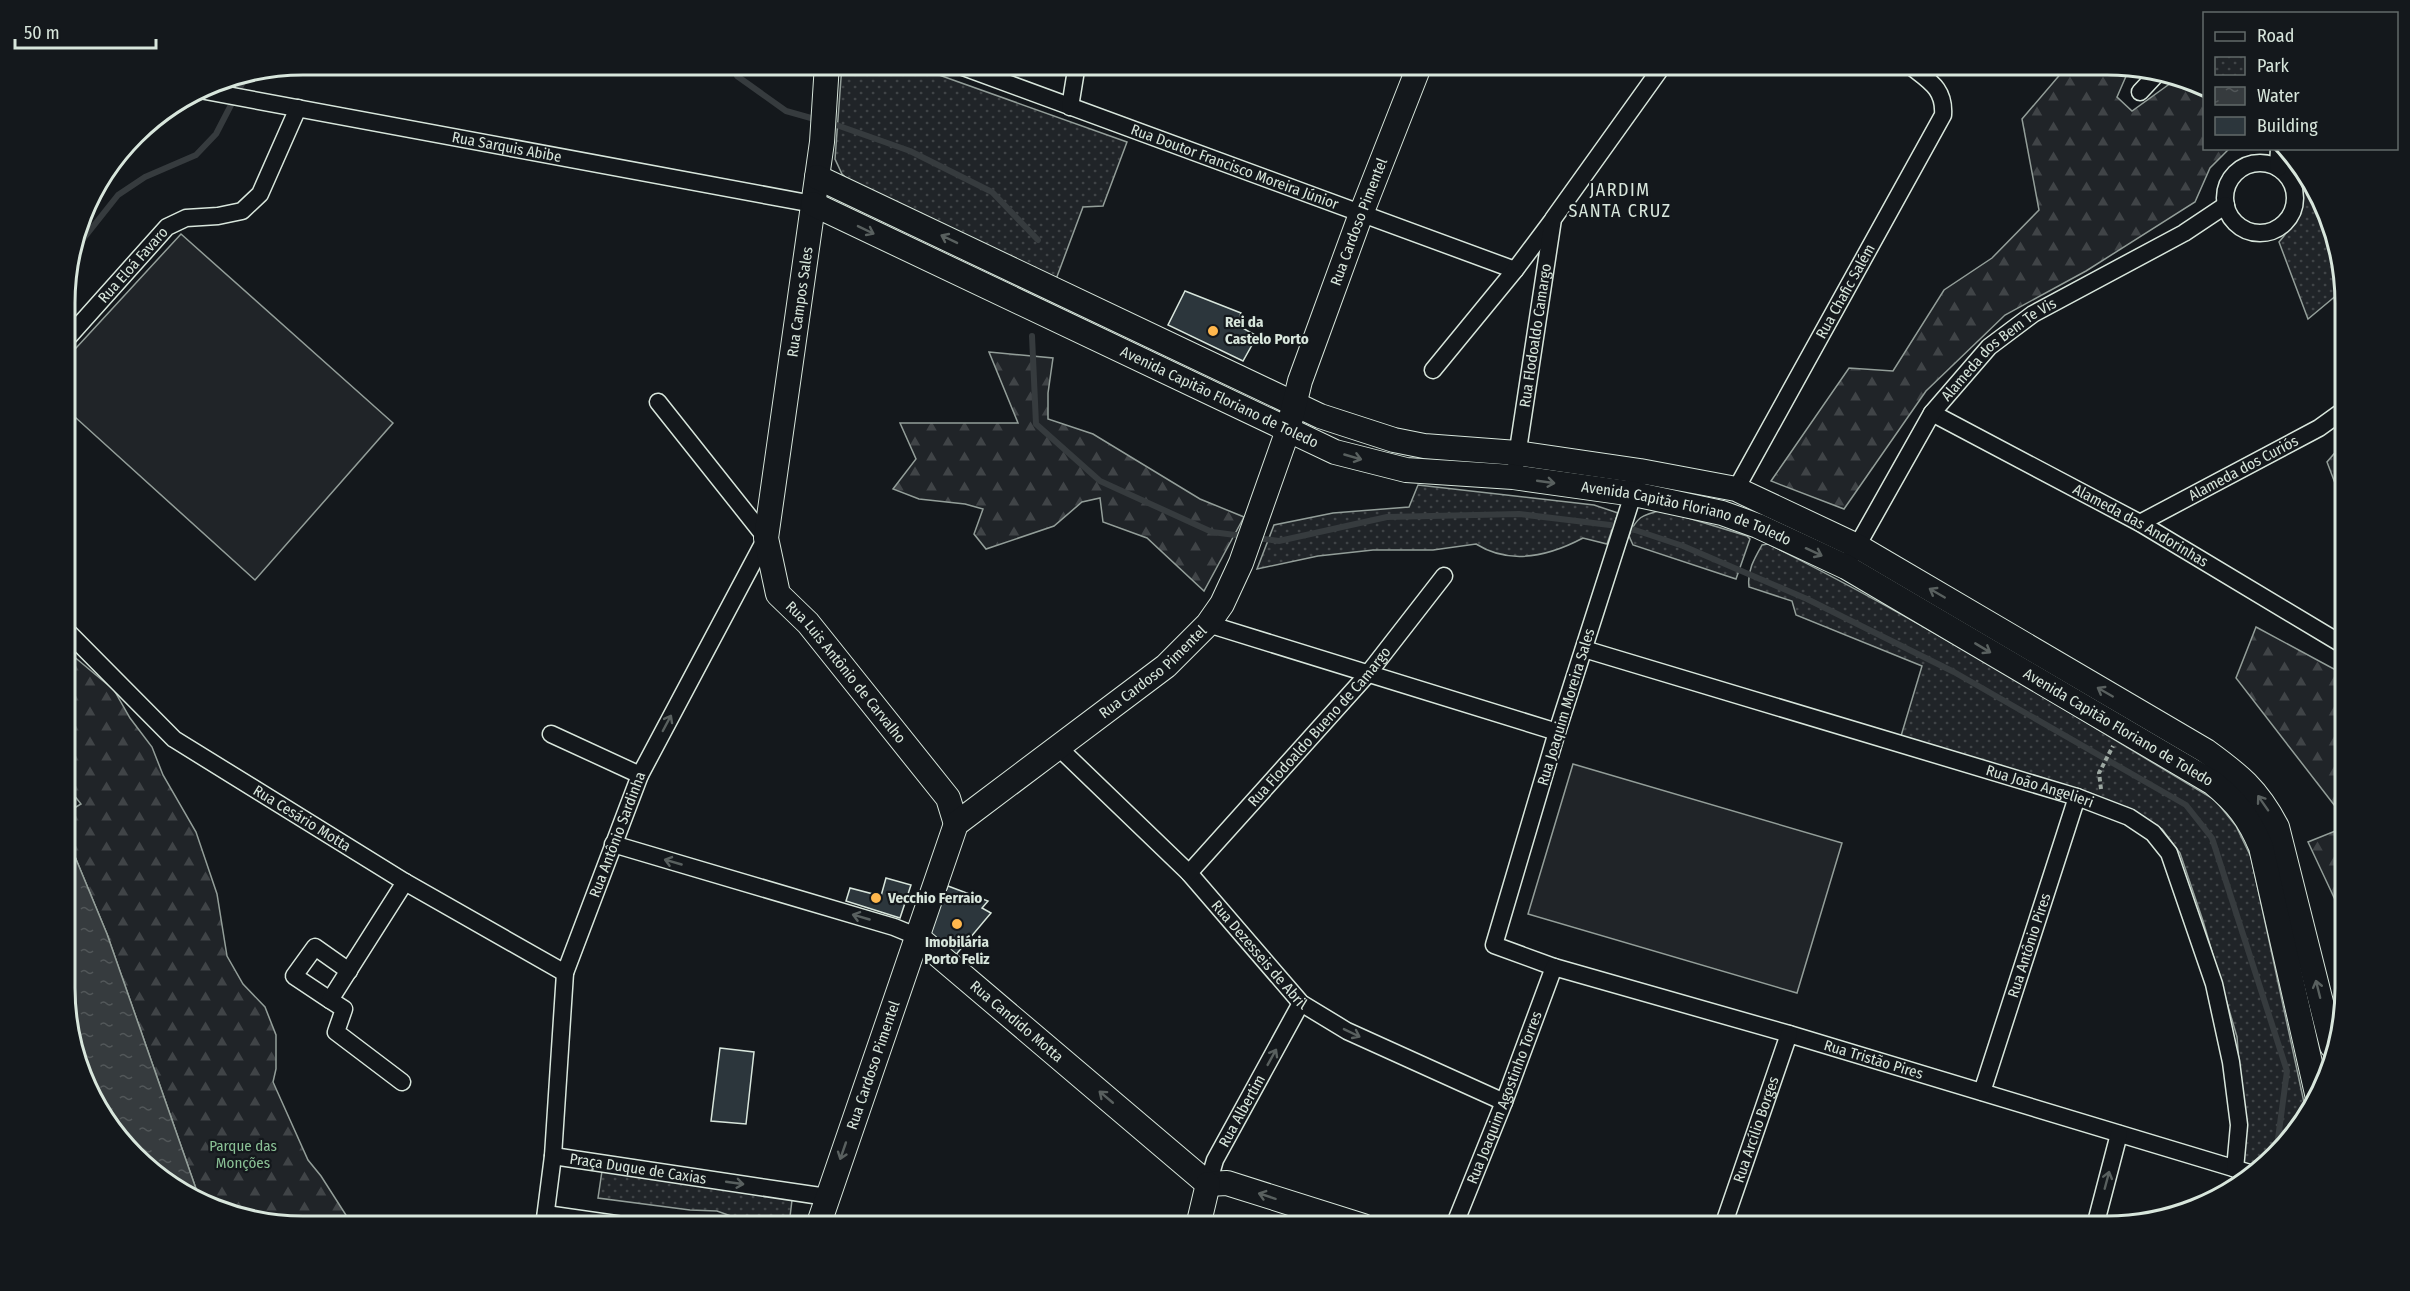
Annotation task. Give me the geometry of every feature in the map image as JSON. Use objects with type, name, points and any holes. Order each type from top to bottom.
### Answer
[{"type":"main road","name":"Rua Campos Sales","points":[[766,538],[822,142],[826,75]]},
{"type":"main road","name":"Rua Cardoso Pimentel","points":[[821,1216],[956,824],[1166,666],[1208,624],[1222,604],[1256,524],[1288,430],[1294,404],[1361,214],[1416,75]]},
{"type":"main road","name":"Avenida Capitão Floriano de Toledo","points":[[817,177],[1320,416],[1394,440],[1424,446],[1517,453],[1634,493],[1736,489],[1857,546],[2206,751],[2242,778],[2264,803],[2277,827],[2330,1037]]},
{"type":"main road","name":"Avenida Capitão Floriano de Toledo","points":[[813,204],[1335,452],[1406,470],[1513,477],[1634,493],[1722,513],[1758,526],[1846,567],[2213,783],[2234,801],[2251,823],[2261,848],[2314,1082]]},
{"type":"main road","points":[[1125,353],[1139,330]]},
{"type":"main road","name":"Rua Luis Antônio de Carvalho","points":[[766,538],[778,594],[808,623],[948,798],[956,824]]},
{"type":"main road","name":"Rua Candido Motta","points":[[916,936],[1208,1184]]},
{"type":"main road","points":[[1208,1184],[1227,1183],[1331,1216]]},
{"type":"main road","name":"Rua Albertim","points":[[1200,1216],[1208,1184]]},
{"type":"street","name":"Rua Doutor Francisco Moreira Júnior","points":[[984,75],[1515,270]]},
{"type":"street","points":[[1070,107],[1075,75]]},
{"type":"street","name":"Rua Flodoaldo Camargo","points":[[1433,370],[1515,270],[1656,75]]},
{"type":"street","name":"Rua Chafic Salém","points":[[1736,489],[1943,115],[1944,103],[1939,90],[1921,75]]},
{"type":"street","points":[[2140,92],[2153,79]]},
{"type":"street","name":"Rua Sarquis Abibe","points":[[215,92],[813,204]]},
{"type":"street","name":"Rua Eloá Favaro","points":[[75,330],[167,227],[186,218],[218,216],[242,211],[260,194],[298,108]]},
{"type":"street","points":[[2278,168],[2279,154]]},
{"type":"street","points":[[2259,164],[2278,168],[2291,183],[2295,202],[2288,220],[2280,227],[2272,231],[2252,232],[2235,222],[2226,205],[2228,185],[2240,170],[2259,164]]},
{"type":"street","name":"Alameda dos Bem Te Vis","points":[[1846,567],[1932,413],[1989,347],[2033,314],[2184,233],[2226,205]]},
{"type":"street","name":"Rua Flodoaldo Camargo","points":[[1513,477],[1553,219]]},
{"type":"street","name":"Rua Luis Antônio de Carvalho","points":[[658,402],[766,538]]},
{"type":"street","name":"Alameda das Andorinhas","points":[[1932,413],[2140,522],[2335,641]]},
{"type":"street","name":"Alameda dos Curiós","points":[[2140,522],[2319,428],[2335,416]]},
{"type":"street","name":"Rua Joaquim Moreira Sales","points":[[1494,945],[1557,732],[1634,493]]},
{"type":"street","name":"Rua Antônio Sardinha","points":[[553,1156],[565,973],[640,775],[766,538]]},
{"type":"street","name":"Rua Flodoaldo Bueno de Camargo","points":[[1189,873],[1366,675],[1444,576]]},
{"type":"street","points":[[1208,624],[1366,675],[1557,732]]},
{"type":"street","name":"Rua Cesário Motta","points":[[75,639],[174,739],[405,882],[565,973]]},
{"type":"street","name":"Rua João Angelieri","points":[[1584,649],[2077,797],[2129,817],[2153,833],[2169,853],[2214,984],[2231,1062],[2239,1125],[2235,1169]]},
{"type":"street","points":[[551,734],[640,775]]},
{"type":"street","name":"Rua Dezesseis de Abril","points":[[1057,746],[1189,873],[1301,1003],[1347,1031],[1504,1102]]},
{"type":"street","name":"Rua Antônio Pires","points":[[1982,1092],[2077,797]]},
{"type":"street","name":"Rua Candido Motta","points":[[613,844],[894,927],[916,936]]},
{"type":"street","points":[[330,1000],[405,882]]},
{"type":"street","name":"Rua Tristão Pires","points":[[1494,945],[1554,968],[1789,1034],[2243,1171]]},
{"type":"street","points":[[349,971],[315,947],[294,976],[344,1008],[336,1032],[402,1082]]},
{"type":"street","name":"Rua Joaquim Agostinho Torres","points":[[1458,1216],[1554,968]]},
{"type":"street","name":"Rua Albertim","points":[[1208,1184],[1215,1160],[1301,1003]]},
{"type":"street","name":"Rua Arcílio Borges","points":[[1726,1216],[1789,1034]]},
{"type":"street","points":[[2098,1216],[2119,1134]]},
{"type":"street","name":"Praça Duque de Caxias","points":[[546,1216],[553,1156],[827,1197]]},
{"type":"path","points":[[2099,773],[2112,747]]},
{"type":"green space","points":[[841,75],[939,75],[1127,142],[1103,206],[1083,207],[1055,282],[856,187],[842,174],[835,159]]},
{"type":"green space","points":[[2060,75],[2126,76],[2117,97],[2132,111],[2169,84],[2203,96],[2203,150],[2228,150],[2210,168],[2195,202],[2086,271],[2005,315],[1926,391],[1844,509],[1771,481],[1849,368],[1893,371],[1944,290],[1992,258],[2039,210],[2022,119]]},
{"type":"green space","points":[[2294,171],[2311,202],[2323,230],[2331,259],[2335,288],[2335,296],[2308,319],[2279,242],[2298,212],[2298,187]]},
{"type":"green space","points":[[181,234],[393,423],[255,580],[75,417],[75,349]]},
{"type":"green space","points":[[989,352],[1053,358],[1048,393],[1048,419],[1093,434],[1200,499],[1244,517],[1204,591],[1147,538],[1103,522],[1100,498],[1082,502],[1054,526],[986,549],[974,534],[983,509],[965,504],[919,499],[893,489],[916,459],[900,423],[1018,423]]},
{"type":"green space","points":[[2335,453],[2335,483],[2327,462]]},
{"type":"green space","points":[[1418,485],[1594,505],[1618,513],[1607,544],[1583,538],[1543,554],[1516,557],[1489,551],[1476,544],[1433,550],[1373,550],[1318,556],[1257,569],[1274,525],[1333,513],[1409,507]]},
{"type":"green space","points":[[1662,510],[1747,536],[1750,539],[1736,579],[1633,545],[1629,536],[1637,521],[1645,515]]},
{"type":"green space","points":[[1768,544],[1825,573],[2049,700],[2215,800],[2236,826],[2251,857],[2304,1102],[2288,1127],[2249,1166],[2244,1165],[2244,1127],[2237,1037],[2203,921],[2180,853],[2162,829],[2121,806],[2087,792],[1901,736],[1922,666],[1796,615],[1792,601],[1749,587],[1750,570],[1762,545]]},
{"type":"green space","points":[[2256,627],[2335,670],[2335,806],[2236,678]]},
{"type":"green space","name":"Parque das Monções","points":[[75,658],[114,690],[130,718],[152,747],[163,775],[196,832],[217,894],[227,956],[243,984],[265,1007],[276,1035],[276,1069],[273,1082],[308,1160],[347,1216],[288,1216],[259,1212],[216,1199],[196,1189],[107,934],[75,857],[75,808],[81,804],[75,796]]},
{"type":"green space","points":[[1573,764],[1842,843],[1797,993],[1528,914]]},
{"type":"green space","points":[[2335,831],[2335,900],[2308,842]]},
{"type":"green space","points":[[602,1171],[792,1200],[790,1216],[731,1216],[717,1211],[690,1210],[598,1198]]},
{"type":"water","points":[[75,857],[107,934],[196,1189],[176,1178],[142,1149],[113,1115],[92,1075],[79,1032],[75,1003]]},
{"type":"building","name":"Rei da Castelo Porto","points":[[1185,291],[1241,313],[1237,325],[1257,336],[1243,361],[1168,325]]},
{"type":"building","name":"Vecchio Ferraio","points":[[886,878],[911,885],[900,918],[846,901],[850,888],[881,896]]},
{"type":"building","name":"Imobilária Porto Feliz","points":[[948,886],[988,901],[982,908],[991,913],[954,957],[928,935]]},
{"type":"building","points":[[720,1048],[754,1052],[746,1124],[711,1121]]},
{"type":"waterway","points":[[737,75],[786,111],[818,120]]},
{"type":"waterway","points":[[85,236],[118,195],[145,177],[196,155],[216,134],[242,84]]},
{"type":"waterway","points":[[828,122],[910,151],[992,192],[1038,240]]},
{"type":"waterway","points":[[1032,336],[1036,424],[1100,481],[1212,532],[1243,536]]},
{"type":"waterway","points":[[1257,538],[1279,541],[1387,517],[1519,514],[1635,530],[1683,546],[1807,599],[1954,672],[2186,805],[2212,838],[2287,1071],[2278,1138]]},
{"type":"place","name":"Rei da Castelo Porto","points":[[1213,331]]},
{"type":"place","name":"Vecchio Ferraio","points":[[876,898]]},
{"type":"place","name":"Imobilária Porto Feliz","points":[[957,924]]},
{"type":"district","name":"JARDIM SANTA CRUZ","points":[[1620,200]]}]
